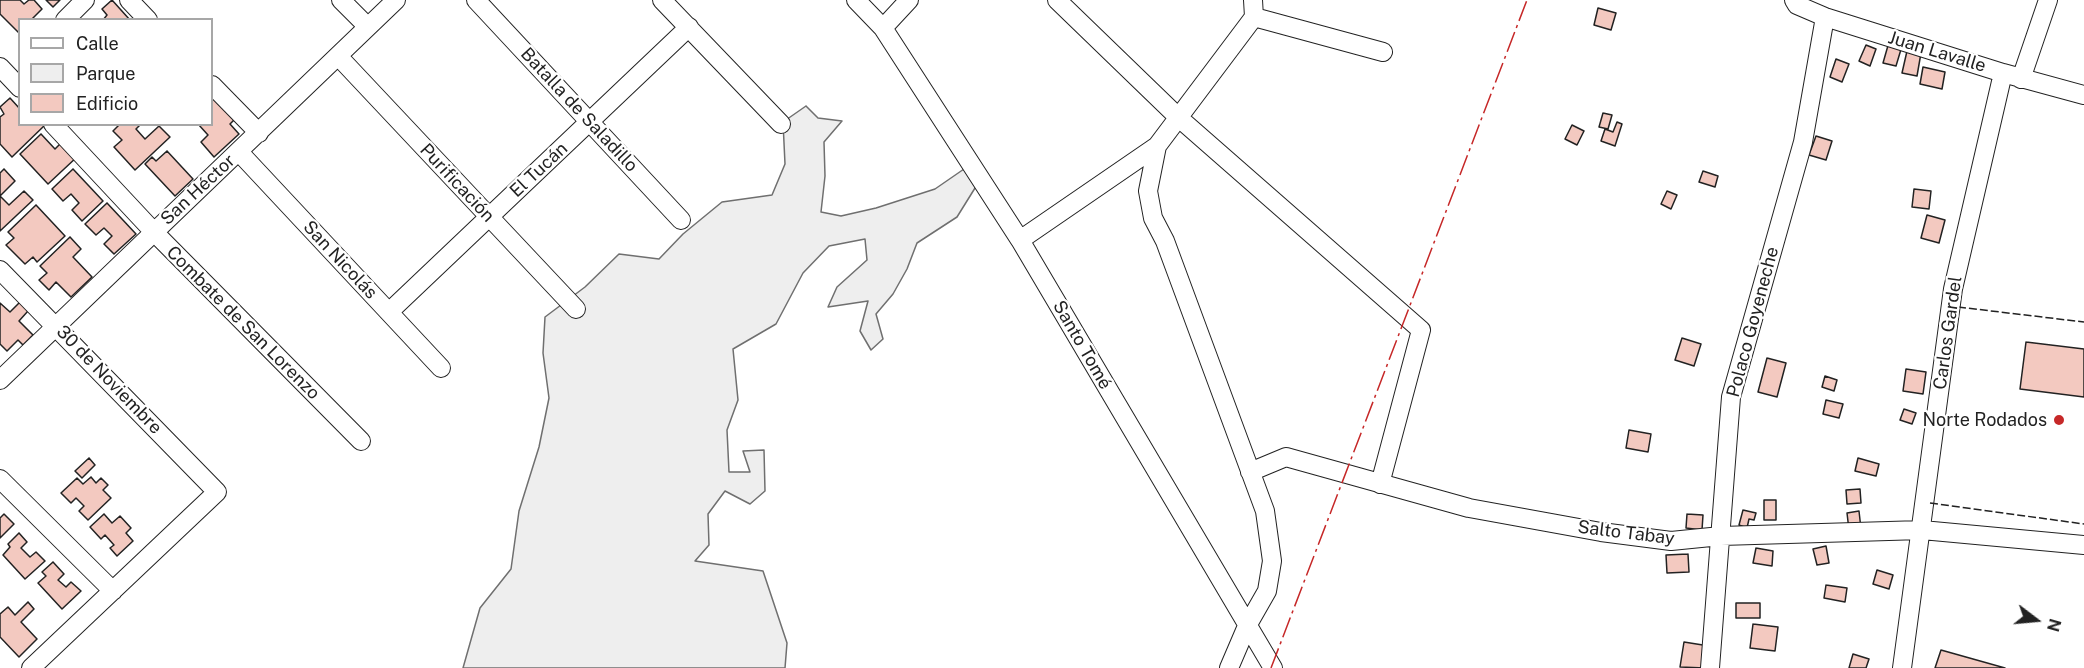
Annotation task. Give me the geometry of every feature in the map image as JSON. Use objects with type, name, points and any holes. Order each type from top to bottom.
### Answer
[{"type":"street","points":[[67,18],[85,0]]},
{"type":"street","points":[[129,0],[146,18]]},
{"type":"street","points":[[341,0],[368,27]]},
{"type":"street","name":"San Héctor","points":[[0,380],[396,0]]},
{"type":"street","name":"Batalla de Saladillo","points":[[476,0],[681,220]]},
{"type":"street","points":[[662,0],[781,124]]},
{"type":"street","name":"Santo Tomé","points":[[856,0],[883,28],[1020,240],[1273,668]]},
{"type":"street","points":[[883,28],[909,0]]},
{"type":"street","points":[[1058,0],[1179,118],[1421,330],[1380,484]]},
{"type":"street","points":[[2021,79],[2048,0]]},
{"type":"street","name":"Juan Lavalle","points":[[1797,2],[1825,17],[2021,79],[2084,95]]},
{"type":"street","points":[[1020,240],[1157,146],[1179,118],[1253,8],[1383,52]]},
{"type":"street","name":"Polaco Goyeneche","points":[[1710,668],[1731,397],[1803,142],[1825,17]]},
{"type":"street","name":"El Tucán","points":[[389,312],[689,27]]},
{"type":"street","name":"Purificación","points":[[338,56],[576,309]]},
{"type":"street","points":[[7,71],[18,85]]},
{"type":"street","name":"Carlos Gardel","points":[[1902,668],[1953,289],[2003,73]]},
{"type":"street","points":[[213,86],[259,133]]},
{"type":"street","name":"Combate de San Lorenzo","points":[[55,126],[153,231],[361,441]]},
{"type":"street","points":[[1157,146],[1148,191],[1154,218],[1265,511],[1272,561],[1267,591],[1247,626],[1229,668]]},
{"type":"street","name":"San Nicolás","points":[[239,152],[441,368]]},
{"type":"street","name":"30 de Noviembre","points":[[0,270],[217,492],[113,591]]},
{"type":"street","name":"Salto Tabay","points":[[1251,472],[1287,457],[1469,508],[1601,532],[1671,541],[1720,536],[1922,530],[2084,545]]},
{"type":"street","points":[[0,479],[113,591],[31,668]]},
{"type":"green space","points":[[806,106],[818,118],[842,121],[824,142],[825,176],[821,212],[841,216],[876,208],[935,189],[964,169],[980,180],[957,217],[917,243],[907,269],[893,294],[876,314],[883,339],[871,350],[860,331],[868,301],[828,307],[837,287],[867,260],[865,239],[829,246],[803,273],[776,324],[733,349],[738,400],[727,430],[729,472],[750,472],[743,451],[764,450],[765,491],[750,504],[725,491],[708,514],[709,545],[695,561],[763,571],[787,643],[785,668],[463,668],[480,608],[511,569],[519,511],[539,447],[549,398],[543,353],[545,317],[585,287],[619,254],[659,259],[683,234],[722,202],[772,195],[785,164],[783,122]]},
{"type":"building","points":[[0,0],[20,0],[24,4],[29,0],[34,0],[42,9],[33,18],[18,18],[18,32],[0,14]]},
{"type":"building","points":[[46,0],[60,0],[53,7]]},
{"type":"building","points":[[112,0],[128,18],[105,18],[107,15],[102,9]]},
{"type":"building","points":[[1598,8],[1616,13],[1611,30],[1594,25]]},
{"type":"building","points":[[1889,42],[1902,46],[1896,66],[1883,63]]},
{"type":"building","points":[[1866,45],[1876,49],[1870,66],[1859,61]]},
{"type":"building","points":[[1907,51],[1921,53],[1917,76],[1902,73]]},
{"type":"building","points":[[1836,59],[1849,64],[1842,82],[1830,77]]},
{"type":"building","points":[[1923,67],[1945,72],[1942,89],[1920,84]]},
{"type":"building","points":[[218,93],[239,115],[230,124],[239,134],[214,157],[201,142],[208,135],[200,126],[213,126],[213,99]]},
{"type":"building","points":[[10,98],[18,107],[18,126],[44,126],[12,157],[0,144],[0,117],[4,114],[0,107]]},
{"type":"building","points":[[1603,113],[1612,115],[1608,129],[1599,127]]},
{"type":"building","points":[[1617,122],[1622,124],[1615,146],[1601,141],[1605,129],[1613,132]]},
{"type":"building","points":[[1572,125],[1584,131],[1577,145],[1565,139]]},
{"type":"building","points":[[118,126],[139,126],[136,129],[145,139],[159,126],[170,137],[135,170],[114,147],[122,140],[113,131]]},
{"type":"building","points":[[41,134],[55,149],[63,141],[78,156],[48,184],[20,154]]},
{"type":"building","points":[[1816,136],[1832,141],[1826,160],[1809,155]]},
{"type":"building","points":[[167,151],[193,179],[175,196],[145,164],[152,157],[156,161]]},
{"type":"building","points":[[4,169],[15,181],[0,196],[0,173]]},
{"type":"building","points":[[73,169],[103,201],[82,221],[72,210],[79,203],[71,194],[63,201],[52,189]]},
{"type":"building","points":[[1703,171],[1718,176],[1715,187],[1699,182]]},
{"type":"building","points":[[1914,189],[1931,191],[1929,209],[1912,207]]},
{"type":"building","points":[[24,191],[33,200],[0,231],[0,196],[9,205]]},
{"type":"building","points":[[1667,191],[1677,195],[1671,209],[1661,204]]},
{"type":"building","points":[[107,203],[136,234],[114,254],[104,244],[112,236],[104,228],[96,235],[85,224]]},
{"type":"building","points":[[36,205],[65,236],[37,262],[33,257],[25,264],[6,245],[14,238],[8,232]]},
{"type":"building","points":[[1927,215],[1945,220],[1939,243],[1921,238]]},
{"type":"building","points":[[70,237],[81,249],[73,257],[92,277],[71,297],[56,282],[49,290],[39,280],[47,273],[40,266]]},
{"type":"building","points":[[20,302],[28,311],[19,321],[33,335],[23,345],[18,340],[7,351],[0,344],[0,303],[10,312]]},
{"type":"building","points":[[1682,338],[1701,344],[1694,366],[1675,360]]},
{"type":"building","points":[[2026,342],[2084,349],[2084,397],[2020,389]]},
{"type":"building","points":[[1767,358],[1786,363],[1777,397],[1758,392]]},
{"type":"building","points":[[1906,369],[1926,372],[1923,394],[1903,391]]},
{"type":"building","points":[[1825,376],[1837,380],[1834,391],[1822,387]]},
{"type":"building","points":[[1826,400],[1843,404],[1839,418],[1823,414]]},
{"type":"building","points":[[1904,409],[1916,413],[1912,424],[1900,420]]},
{"type":"building","points":[[1629,430],[1651,434],[1648,452],[1626,448]]},
{"type":"building","points":[[89,458],[95,465],[82,478],[75,471]]},
{"type":"building","points":[[1858,458],[1879,464],[1876,476],[1855,471]]},
{"type":"building","points":[[91,477],[96,483],[101,478],[108,485],[103,490],[111,498],[88,520],[79,511],[84,506],[76,498],[71,503],[61,493],[77,478],[83,484]]},
{"type":"building","points":[[1860,489],[1861,503],[1847,504],[1846,490]]},
{"type":"building","points":[[1764,500],[1776,500],[1776,520],[1764,520]]},
{"type":"building","points":[[1743,510],[1756,513],[1754,520],[1749,519],[1747,528],[1739,525]]},
{"type":"building","points":[[1859,511],[1861,529],[1849,530],[1847,513]]},
{"type":"building","points":[[4,514],[14,524],[0,538],[0,518]]},
{"type":"building","points":[[104,514],[112,523],[120,516],[131,528],[126,533],[133,541],[117,556],[110,548],[114,545],[105,535],[101,539],[90,527]]},
{"type":"building","points":[[1687,514],[1703,515],[1702,530],[1686,528]]},
{"type":"building","points":[[19,533],[27,542],[21,548],[30,557],[36,552],[45,561],[25,579],[3,555],[10,547],[8,544]]},
{"type":"building","points":[[1826,546],[1829,563],[1817,565],[1813,549]]},
{"type":"building","points":[[1756,548],[1773,551],[1772,566],[1753,563]]},
{"type":"building","points":[[1688,554],[1689,572],[1667,573],[1666,555]]},
{"type":"building","points":[[53,562],[64,574],[58,580],[66,587],[71,582],[81,591],[62,609],[38,583],[46,576],[42,572]]},
{"type":"building","points":[[1877,570],[1893,575],[1889,589],[1873,584]]},
{"type":"building","points":[[1826,585],[1847,588],[1845,602],[1824,598]]},
{"type":"building","points":[[28,602],[34,609],[21,622],[37,639],[19,657],[0,637],[0,614],[8,607],[15,615]]},
{"type":"building","points":[[1736,603],[1760,603],[1760,618],[1736,618]]},
{"type":"building","points":[[1753,624],[1778,627],[1775,651],[1750,648]]},
{"type":"building","points":[[1684,642],[1709,646],[1705,668],[1680,667]]},
{"type":"building","points":[[1941,650],[2005,668],[1935,668]]},
{"type":"building","points":[[1853,654],[1869,659],[1866,668],[1849,668]]},
{"type":"fence","points":[[1958,307],[2084,322]]},
{"type":"fence","points":[[1930,503],[2084,524]]},
{"type":"power","points":[[1271,668],[1527,0]]},
{"type":"place","name":"Norte Rodados","points":[[2059,420]]}]
